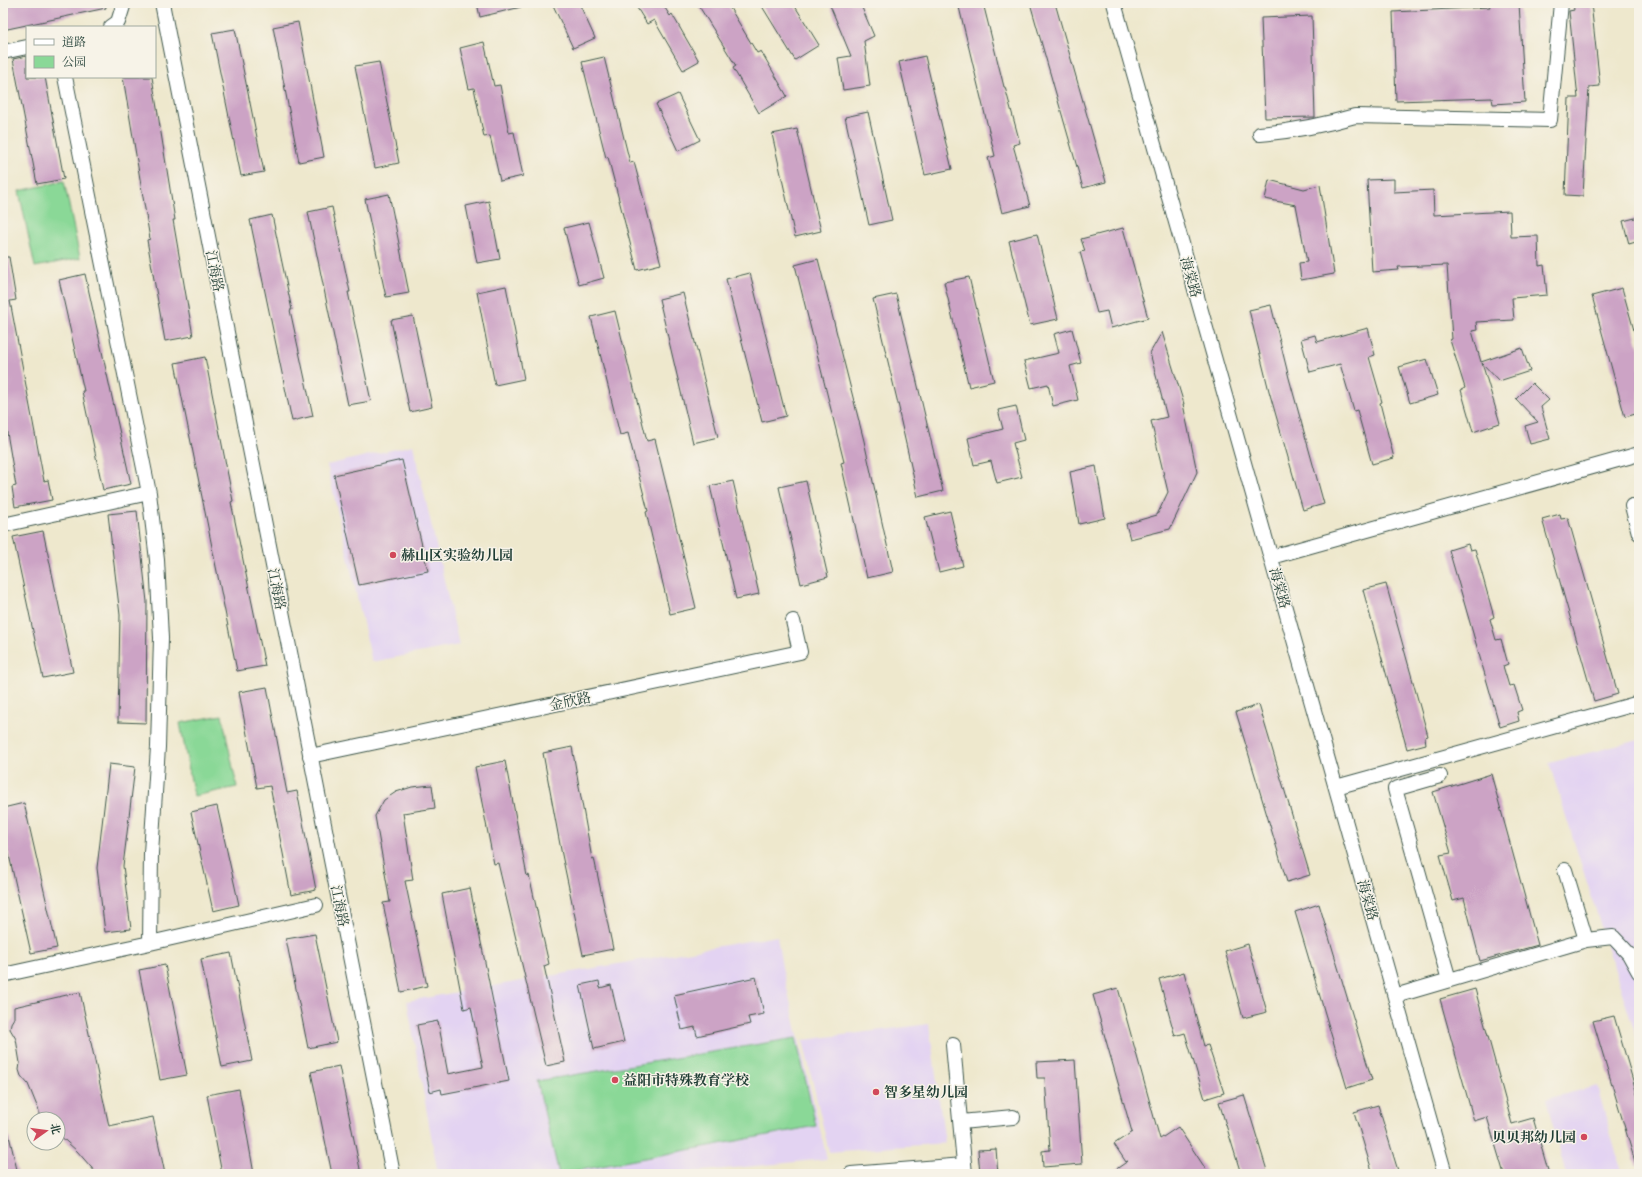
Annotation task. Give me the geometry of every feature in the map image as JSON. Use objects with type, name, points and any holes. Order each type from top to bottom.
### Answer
[{"type":"street","points":[[112,26],[118,22],[124,3]]},
{"type":"street","name":"江海路","points":[[162,3],[393,1174]]},
{"type":"street","name":"海棠路","points":[[1114,3],[1445,1174]]},
{"type":"street","points":[[1260,134],[1288,132],[1355,116],[1550,120],[1561,3]]},
{"type":"street","points":[[3,52],[26,47]]},
{"type":"street","points":[[64,78],[148,493],[158,560],[161,638],[158,747],[151,853],[150,943]]},
{"type":"street","points":[[1271,557],[1639,454]]},
{"type":"street","points":[[3,525],[148,493]]},
{"type":"street","points":[[1632,506],[1639,533]]},
{"type":"street","name":"金欣路","points":[[310,756],[800,652],[793,621]]},
{"type":"street","points":[[1336,786],[1639,703]]},
{"type":"street","points":[[1440,776],[1395,789],[1449,980]]},
{"type":"street","points":[[1566,870],[1586,940]]},
{"type":"street","points":[[3,975],[316,905]]},
{"type":"street","points":[[1395,996],[1586,940],[1613,937],[1629,954],[1639,972]]},
{"type":"street","points":[[851,1174],[965,1169],[953,1045]]},
{"type":"street","points":[[961,1122],[1013,1117]]},
{"type":"shaded area","name":"赫山区实验幼儿园","points":[[413,445],[459,645],[372,662],[327,465]]},
{"type":"shaded area","points":[[1639,740],[1639,1046],[1549,763]]},
{"type":"shaded area","name":"益阳市特殊教育学校","points":[[777,936],[782,967],[827,1159],[671,1174],[438,1174],[407,1001]]},
{"type":"shaded area","name":"智多星幼儿园","points":[[929,1024],[945,1143],[829,1152],[803,1040]]},
{"type":"shaded area","name":"贝贝邦幼儿园","points":[[1597,1086],[1622,1174],[1566,1174],[1546,1099]]},
{"type":"green space","points":[[64,181],[80,258],[35,267],[19,191]]},
{"type":"green space","points":[[222,715],[237,787],[194,796],[180,723]]},
{"type":"green space","points":[[796,1038],[816,1126],[559,1174],[537,1081]]},
{"type":"building","points":[[3,3],[105,3],[106,8],[3,30]]},
{"type":"building","points":[[477,3],[520,3],[521,7],[480,17]]},
{"type":"building","points":[[552,3],[579,3],[595,38],[573,48]]},
{"type":"building","points":[[634,3],[662,3],[670,16],[672,14],[699,61],[683,70],[654,20],[647,24]]},
{"type":"building","points":[[697,3],[727,3],[757,53],[761,51],[787,96],[759,113],[733,68],[736,66]]},
{"type":"building","points":[[760,3],[793,3],[819,45],[795,60]]},
{"type":"building","points":[[829,3],[860,3],[874,36],[864,41],[870,86],[843,90],[838,58],[851,56]]},
{"type":"building","points":[[958,3],[983,3],[1020,143],[1013,145],[1030,206],[1002,213],[988,158],[995,156]]},
{"type":"building","points":[[1030,3],[1055,3],[1106,182],[1083,188]]},
{"type":"building","points":[[1489,3],[1519,3],[1525,102],[1493,104],[1492,98],[1396,101],[1393,12],[1490,7]]},
{"type":"building","points":[[1573,3],[1591,3],[1600,86],[1589,87],[1583,196],[1565,195],[1569,98],[1578,98],[1569,11],[1574,10]]},
{"type":"building","points":[[1312,16],[1315,117],[1265,118],[1261,18]]},
{"type":"building","points":[[298,22],[324,157],[299,162],[273,27]]},
{"type":"building","points":[[235,29],[264,172],[241,176],[212,33]]},
{"type":"building","points":[[484,42],[494,86],[500,85],[509,133],[514,132],[523,176],[500,181],[490,136],[484,137],[474,88],[469,89],[460,48]]},
{"type":"building","points":[[26,56],[26,78],[45,78],[64,179],[37,184],[13,59]]},
{"type":"building","points":[[925,56],[952,169],[925,175],[899,62]]},
{"type":"building","points":[[604,57],[630,163],[634,162],[661,264],[637,270],[608,157],[606,158],[582,62]]},
{"type":"building","points":[[379,62],[399,163],[375,168],[355,66]]},
{"type":"building","points":[[123,78],[152,78],[175,220],[173,220],[193,336],[165,341],[147,240],[150,239]]},
{"type":"building","points":[[678,94],[700,140],[678,151],[656,104]]},
{"type":"building","points":[[868,112],[892,220],[869,225],[845,117]]},
{"type":"building","points":[[797,129],[821,231],[795,237],[772,134]]},
{"type":"building","points":[[1394,179],[1394,192],[1433,190],[1434,215],[1510,211],[1511,237],[1538,236],[1539,266],[1544,265],[1547,295],[1512,298],[1514,320],[1476,322],[1477,330],[1472,331],[1481,362],[1522,348],[1530,371],[1499,381],[1482,363],[1500,423],[1473,432],[1461,390],[1465,388],[1450,340],[1452,339],[1447,265],[1398,267],[1399,270],[1372,272],[1367,180]]},
{"type":"building","points":[[1269,180],[1304,189],[1320,185],[1334,274],[1301,280],[1299,263],[1307,262],[1296,205],[1265,199]]},
{"type":"building","points":[[389,194],[409,293],[386,297],[365,199]]},
{"type":"building","points":[[489,201],[500,259],[477,263],[466,206]]},
{"type":"building","points":[[332,207],[371,401],[348,405],[308,212]]},
{"type":"building","points":[[272,215],[292,310],[290,310],[313,416],[292,421],[250,220]]},
{"type":"building","points":[[1639,217],[1639,241],[1629,244],[1623,221]]},
{"type":"building","points":[[589,222],[604,278],[579,285],[564,228]]},
{"type":"building","points":[[1123,228],[1148,318],[1111,328],[1107,311],[1097,313],[1080,252],[1085,251],[1081,239]]},
{"type":"building","points":[[1037,234],[1058,319],[1030,325],[1009,241]]},
{"type":"building","points":[[3,257],[9,257],[16,300],[10,301],[44,481],[48,480],[52,500],[15,507],[12,487],[16,486],[3,409]]},
{"type":"building","points":[[818,259],[864,441],[893,572],[867,578],[841,463],[844,462],[795,265]]},
{"type":"building","points":[[750,273],[786,416],[762,422],[726,279]]},
{"type":"building","points":[[85,274],[131,484],[103,490],[82,391],[84,391],[59,280]]},
{"type":"building","points":[[969,277],[994,381],[969,387],[944,282]]},
{"type":"building","points":[[506,286],[524,379],[495,385],[477,292]]},
{"type":"building","points":[[1622,288],[1639,348],[1639,413],[1625,417],[1592,296]]},
{"type":"building","points":[[683,293],[718,437],[693,443],[659,299]]},
{"type":"building","points":[[896,294],[943,491],[918,497],[900,412],[873,299]]},
{"type":"building","points":[[1271,305],[1289,378],[1324,504],[1303,510],[1269,391],[1249,310]]},
{"type":"building","points":[[615,311],[647,441],[655,439],[696,608],[670,614],[646,512],[648,511],[628,433],[620,435],[591,317]]},
{"type":"building","points":[[413,316],[432,407],[410,412],[391,320]]},
{"type":"building","points":[[1368,328],[1375,355],[1369,357],[1382,402],[1380,403],[1394,458],[1372,464],[1357,410],[1354,411],[1340,364],[1310,372],[1301,339],[1315,335],[1317,342]]},
{"type":"building","points":[[1072,329],[1081,363],[1070,366],[1078,400],[1053,406],[1048,384],[1031,388],[1024,361],[1059,353],[1054,334]]},
{"type":"building","points":[[1162,332],[1184,404],[1197,472],[1170,529],[1130,539],[1126,524],[1157,515],[1168,492],[1151,421],[1167,417],[1150,353]]},
{"type":"building","points":[[205,357],[233,501],[231,502],[265,666],[237,671],[175,363]]},
{"type":"building","points":[[1427,359],[1438,395],[1410,403],[1399,367]]},
{"type":"building","points":[[1532,383],[1549,400],[1541,407],[1550,439],[1530,444],[1525,426],[1538,422],[1516,399]]},
{"type":"building","points":[[1016,406],[1024,440],[1013,443],[1022,477],[997,483],[991,461],[974,465],[968,438],[1003,429],[998,410]]},
{"type":"building","points":[[402,460],[428,571],[359,585],[334,475]]},
{"type":"building","points":[[1096,466],[1105,518],[1079,524],[1070,472]]},
{"type":"building","points":[[733,481],[759,594],[736,599],[710,486]]},
{"type":"building","points":[[806,481],[828,577],[801,584],[779,487]]},
{"type":"building","points":[[137,511],[147,602],[146,723],[118,722],[120,615],[108,514]]},
{"type":"building","points":[[950,511],[963,566],[939,572],[925,517]]},
{"type":"building","points":[[1560,514],[1561,519],[1568,518],[1618,694],[1594,701],[1542,519]]},
{"type":"building","points":[[43,531],[73,672],[43,678],[13,537]]},
{"type":"building","points":[[1468,544],[1470,550],[1475,549],[1494,617],[1490,619],[1496,640],[1501,639],[1508,664],[1503,666],[1509,686],[1514,685],[1522,710],[1517,712],[1519,721],[1500,727],[1449,550]]},
{"type":"building","points":[[1386,584],[1428,736],[1425,737],[1426,744],[1407,749],[1363,590]]},
{"type":"building","points":[[267,687],[287,793],[297,791],[316,890],[291,895],[270,786],[257,788],[239,692]]},
{"type":"building","points":[[1259,705],[1310,875],[1287,882],[1236,712]]},
{"type":"building","points":[[572,747],[592,859],[594,858],[613,949],[583,955],[543,753]]},
{"type":"building","points":[[505,761],[527,876],[529,875],[549,964],[544,966],[565,1062],[546,1066],[498,863],[494,864],[475,767]]},
{"type":"building","points":[[109,764],[135,767],[123,866],[131,929],[105,932],[97,868]]},
{"type":"building","points":[[1491,774],[1538,945],[1480,961],[1464,898],[1453,901],[1440,855],[1451,853],[1433,792]]},
{"type":"building","points":[[432,785],[435,808],[403,813],[413,880],[405,881],[427,986],[401,992],[383,903],[390,902],[375,816],[384,800],[396,792],[412,787]]},
{"type":"building","points":[[24,803],[57,948],[31,953],[3,828],[3,808]]},
{"type":"building","points":[[217,806],[239,905],[213,911],[191,812]]},
{"type":"building","points":[[470,888],[509,1081],[442,1094],[441,1089],[430,1092],[417,1025],[438,1021],[448,1074],[483,1067],[471,1007],[464,1009],[442,894]]},
{"type":"building","points":[[1319,904],[1372,1080],[1347,1088],[1295,912]]},
{"type":"building","points":[[315,934],[337,1042],[308,1048],[286,939]]},
{"type":"building","points":[[1248,944],[1267,1012],[1243,1018],[1225,951]]},
{"type":"building","points":[[231,953],[252,1061],[222,1067],[201,959]]},
{"type":"building","points":[[165,965],[187,1075],[160,1080],[139,970]]},
{"type":"building","points":[[1184,972],[1204,1046],[1208,1045],[1224,1093],[1205,1099],[1185,1033],[1175,1036],[1159,979]]},
{"type":"building","points":[[756,977],[764,1014],[748,1017],[750,1024],[697,1036],[695,1027],[682,1030],[674,995]]},
{"type":"building","points":[[599,981],[600,988],[611,985],[624,1042],[594,1049],[580,985]]},
{"type":"building","points":[[1118,988],[1160,1139],[1178,1127],[1209,1174],[1109,1174],[1128,1161],[1126,1162],[1114,1144],[1132,1132],[1093,995]]},
{"type":"building","points":[[1475,989],[1512,1124],[1533,1118],[1549,1174],[1504,1174],[1487,1117],[1474,1121],[1440,999]]},
{"type":"building","points":[[80,992],[109,1126],[153,1117],[165,1174],[97,1174],[77,1151],[66,1141],[66,1111],[39,1111],[28,1084],[21,1076],[16,1039],[10,1029],[14,1018],[14,1007]]},
{"type":"building","points":[[1614,1016],[1639,1101],[1639,1164],[1636,1165],[1593,1021]]},
{"type":"building","points":[[1075,1060],[1082,1164],[1043,1167],[1042,1151],[1050,1150],[1045,1078],[1037,1078],[1036,1062]]},
{"type":"building","points":[[339,1066],[361,1174],[332,1174],[311,1072]]},
{"type":"building","points":[[239,1089],[254,1174],[222,1174],[207,1095]]},
{"type":"building","points":[[1244,1095],[1268,1174],[1241,1174],[1219,1102]]},
{"type":"building","points":[[1378,1105],[1399,1174],[1373,1174],[1354,1112]]},
{"type":"building","points":[[3,1127],[7,1127],[18,1174],[3,1174]]},
{"type":"building","points":[[996,1149],[998,1174],[980,1174],[978,1150]]},
{"type":"place","name":"赫山区实验幼儿园","points":[[393,555]]},
{"type":"place","name":"益阳市特殊教育学校","points":[[615,1080]]},
{"type":"place","name":"智多星幼儿园","points":[[876,1092]]},
{"type":"place","name":"贝贝邦幼儿园","points":[[1584,1137]]}]
